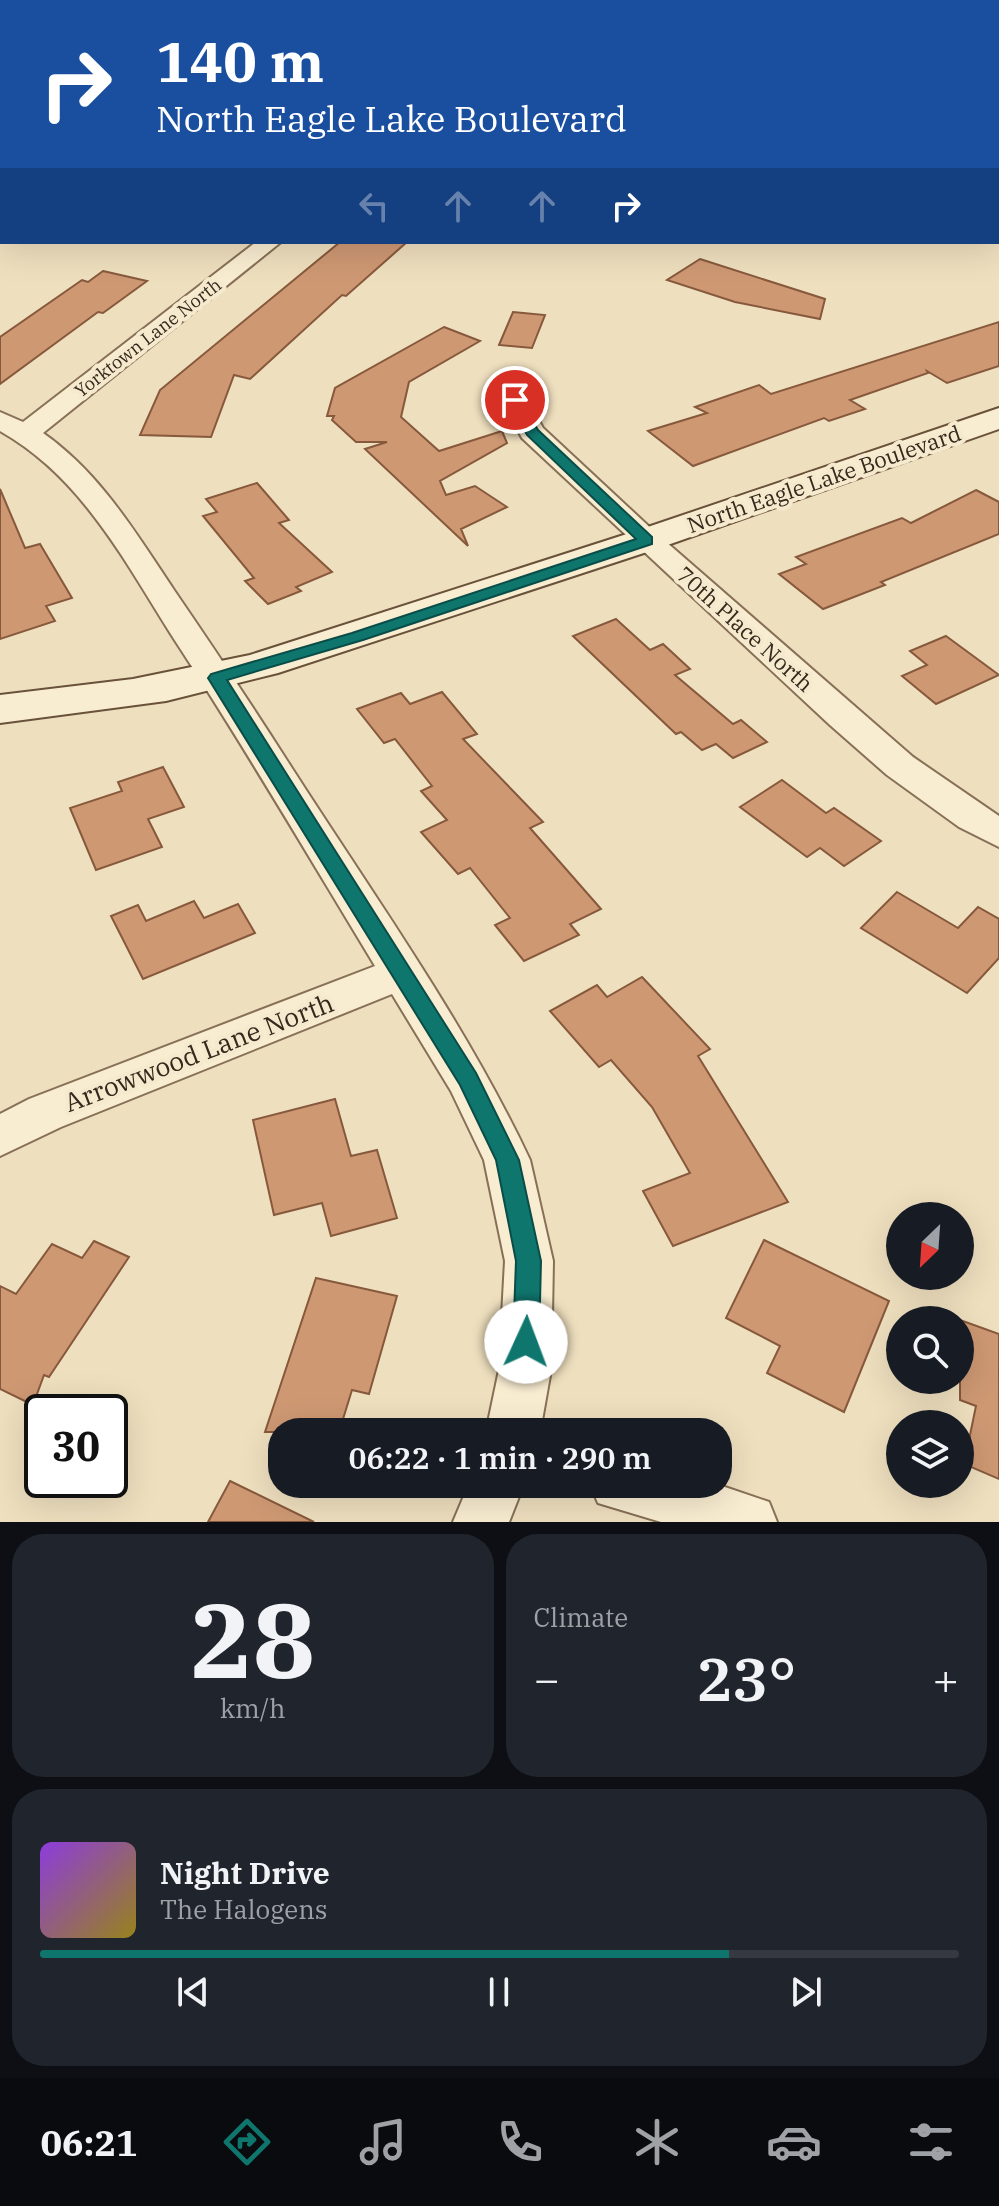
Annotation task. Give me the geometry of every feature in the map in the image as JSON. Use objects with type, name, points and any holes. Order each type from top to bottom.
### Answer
[{"type":"street","name":"Yorktown Lane North","points":[[13,427],[267,244]]},
{"type":"street","name":"70th Place North","points":[[515,400],[532,432],[646,540],[900,766],[972,818],[999,833]]},
{"type":"street","name":"North Eagle Lake Boulevard","points":[[0,709],[58,704],[217,678],[357,636],[646,540],[999,418]]},
{"type":"street","points":[[13,427],[48,448],[91,489],[217,678],[468,1080],[507,1160],[529,1261],[525,1370],[516,1418]]},
{"type":"street","name":"Arrowwood Lane North","points":[[0,1136],[45,1113],[400,974]]},
{"type":"street","points":[[481,1522],[491,1498]]},
{"type":"street","points":[[672,1498],[749,1522]]},
{"type":"building","points":[[338,244],[405,244],[346,296],[342,295],[250,379],[234,375],[211,437],[140,435],[160,390]]},
{"type":"building","points":[[700,259],[825,299],[820,319],[735,302],[667,280]]},
{"type":"building","points":[[103,271],[147,281],[103,313],[98,312],[0,384],[0,337],[82,280],[88,282]]},
{"type":"building","points":[[513,312],[545,315],[532,348],[499,345]]},
{"type":"building","points":[[999,322],[999,366],[947,383],[927,371],[850,400],[865,409],[829,421],[824,418],[693,466],[648,431],[707,413],[695,407],[759,385],[771,394]]},
{"type":"building","points":[[444,327],[480,341],[409,382],[401,417],[439,451],[502,431],[507,443],[440,481],[446,495],[475,486],[507,507],[461,529],[468,546],[365,449],[387,442],[356,442],[332,420],[334,416],[327,416],[335,388]]},
{"type":"building","points":[[257,483],[289,520],[279,523],[332,572],[296,587],[301,591],[268,604],[245,581],[254,578],[203,516],[217,512],[206,499]]},
{"type":"building","points":[[0,489],[25,548],[40,544],[72,598],[46,606],[55,621],[0,639]]},
{"type":"building","points":[[976,490],[999,502],[999,534],[881,582],[885,585],[823,609],[779,574],[806,564],[796,557],[902,518],[911,523]]},
{"type":"building","points":[[616,619],[650,650],[663,644],[690,669],[675,675],[733,724],[741,720],[767,742],[733,758],[716,744],[702,750],[681,732],[676,734],[573,636]]},
{"type":"building","points":[[946,636],[999,675],[936,704],[902,676],[927,665],[910,651]]},
{"type":"building","points":[[442,692],[477,734],[463,739],[543,822],[530,828],[601,909],[570,924],[579,935],[524,961],[495,925],[510,918],[470,868],[458,874],[421,832],[447,820],[421,791],[432,786],[395,739],[384,743],[357,709],[401,693],[410,704]]},
{"type":"building","points":[[163,767],[184,807],[148,819],[162,847],[96,870],[70,808],[122,791],[118,782]]},
{"type":"building","points":[[782,780],[826,813],[834,808],[881,841],[844,866],[820,848],[807,857],[740,807]]},
{"type":"building","points":[[897,892],[958,928],[978,907],[999,919],[999,958],[967,993],[861,928]]},
{"type":"building","points":[[194,901],[204,918],[238,904],[255,933],[143,979],[111,916],[138,905],[146,921]]},
{"type":"building","points":[[642,977],[710,1049],[698,1056],[788,1202],[673,1246],[643,1191],[690,1173],[652,1107],[611,1060],[599,1067],[550,1011],[597,985],[607,997]]},
{"type":"building","points":[[335,1099],[351,1156],[377,1150],[397,1218],[331,1236],[322,1203],[274,1215],[253,1120]]},
{"type":"building","points":[[764,1240],[889,1301],[844,1412],[767,1373],[780,1346],[726,1318]]},
{"type":"building","points":[[94,1241],[129,1257],[49,1377],[44,1375],[37,1394],[24,1394],[24,1401],[0,1389],[0,1286],[16,1294],[52,1244],[82,1258]]},
{"type":"building","points":[[316,1278],[397,1296],[369,1394],[352,1390],[343,1418],[270,1418]]},
{"type":"building","points":[[974,1325],[999,1334],[999,1479],[974,1468],[976,1406],[960,1400],[960,1394],[974,1394]]},
{"type":"building","points":[[230,1481],[314,1522],[208,1522]]},
{"type":"route","points":[[515,400],[532,432],[646,540],[357,636],[217,678],[468,1080],[507,1160],[529,1261],[526,1342]]}]
